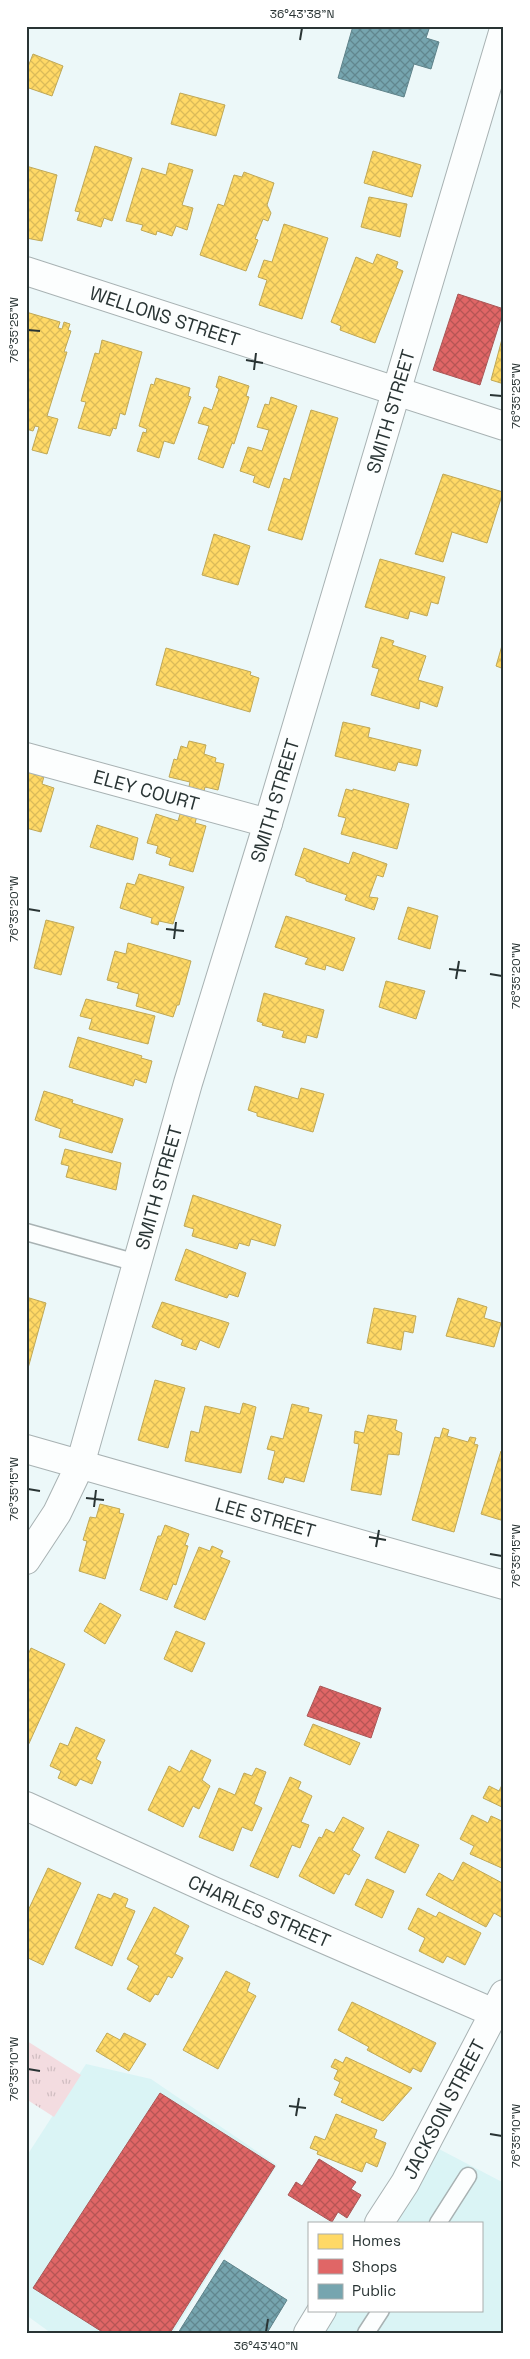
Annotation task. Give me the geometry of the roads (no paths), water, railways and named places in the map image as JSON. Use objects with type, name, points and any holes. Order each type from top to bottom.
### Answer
[{"type":"street","name":"SMITH STREET","points":[[26,1560],[57,1513],[80,1465],[191,1073],[268,823],[504,30]]},
{"type":"street","name":"WELLONS STREET","points":[[26,271],[504,426]]},
{"type":"street","name":"ELEY COURT","points":[[26,757],[268,823]]},
{"type":"street","name":"LEE STREET","points":[[26,1449],[504,1585]]},
{"type":"street","name":"CHARLES STREET","points":[[26,1806],[213,1891],[499,2003]]},
{"type":"street","name":"JACKSON STREET","points":[[380,2222],[405,2183],[499,2003]]},
{"type":"street","points":[[308,2333],[321,2312]]},
{"type":"lane","points":[[26,1232],[137,1263]]},
{"type":"lane","points":[[439,2222],[468,2176]]},
{"type":"lane","points":[[366,2333],[380,2312]]}]
